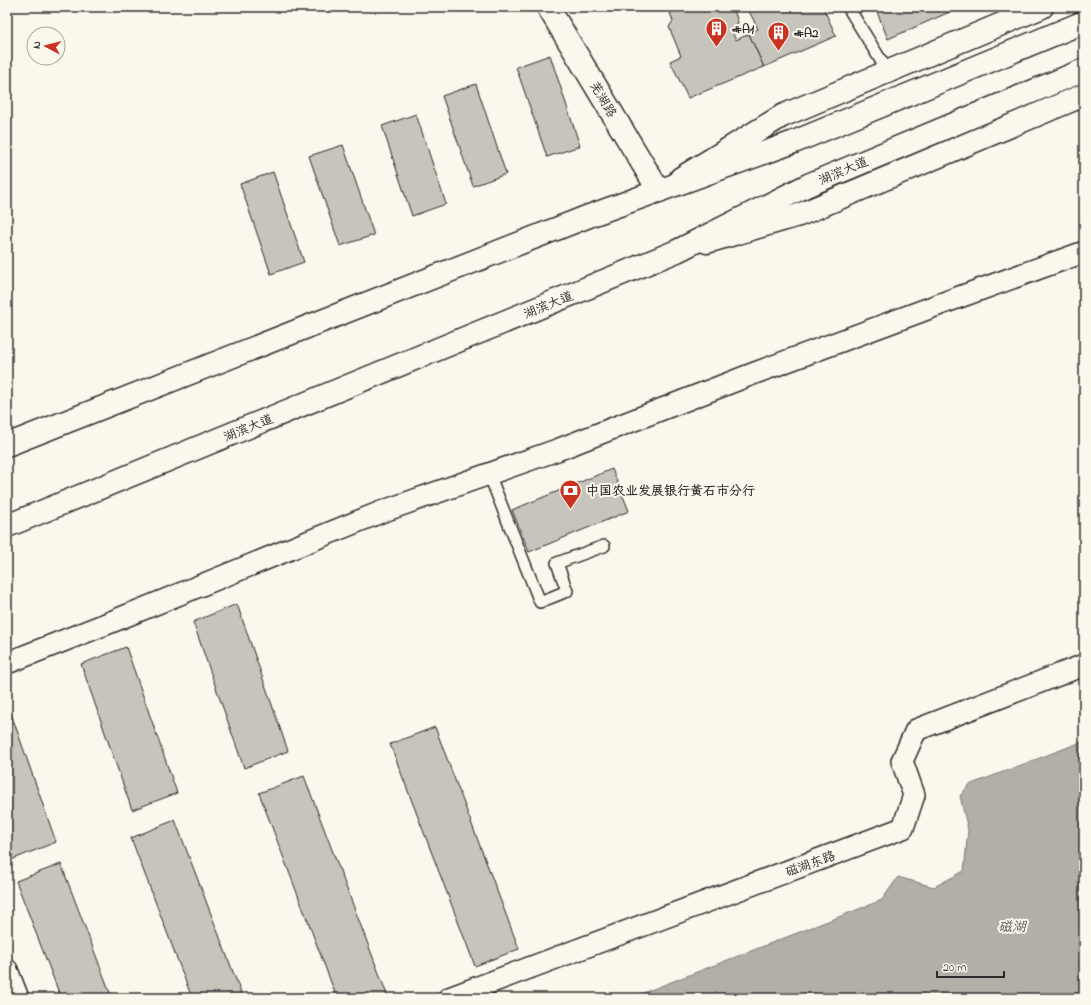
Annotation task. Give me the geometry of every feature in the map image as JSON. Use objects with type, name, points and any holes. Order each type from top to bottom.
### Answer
[{"type":"main road","name":"芜湖路","points":[[548,7],[659,190]]},
{"type":"main road","points":[[659,190],[782,116],[1042,7]]},
{"type":"main road","points":[[7,445],[589,216],[794,142],[1084,22]]},
{"type":"main road","name":"湖滨大道","points":[[7,526],[677,251],[808,185],[1084,70]]},
{"type":"main road","points":[[677,251],[799,216],[1084,95]]},
{"type":"street","points":[[7,664],[381,512],[557,450],[755,372],[1084,252]]},
{"type":"street","name":"磁湖东路","points":[[449,998],[903,828],[914,795],[902,761],[916,730],[1084,665]]},
{"type":"street","points":[[7,970],[18,998]]},
{"type":"lane","points":[[848,7],[888,72]]},
{"type":"lane","points":[[489,474],[540,602],[567,591],[557,564],[604,546]]},
{"type":"water","name":"磁湖","points":[[1084,741],[1084,998],[630,998],[882,900],[898,877],[934,887],[964,871],[968,830],[960,796],[969,785]]},
{"type":"building","name":"#A1","points":[[685,7],[733,7],[738,22],[733,34],[736,40],[749,34],[764,67],[688,98],[670,61],[681,56],[669,27],[673,21],[670,13]]},
{"type":"building","name":"#A2","points":[[747,7],[823,7],[836,36],[764,67],[749,34],[758,29]]},
{"type":"building","points":[[875,7],[961,7],[888,39]]},
{"type":"building","points":[[550,55],[580,146],[547,157],[516,67]]},
{"type":"building","points":[[476,84],[506,174],[473,186],[442,96]]},
{"type":"building","points":[[416,114],[446,204],[412,216],[382,126]]},
{"type":"building","points":[[343,145],[374,235],[340,246],[309,156]]},
{"type":"building","points":[[273,172],[304,262],[271,274],[240,184]]},
{"type":"building","name":"中国农业发展银行黄石市分行","points":[[612,469],[629,511],[529,552],[512,510]]},
{"type":"building","points":[[237,604],[288,751],[244,768],[193,622]]},
{"type":"building","points":[[126,647],[177,793],[132,810],[81,664]]},
{"type":"building","points":[[7,702],[56,842],[11,860],[7,847]]},
{"type":"building","points":[[435,727],[519,949],[475,966],[390,744]]},
{"type":"building","points":[[304,776],[388,997],[386,998],[337,998],[259,793]]},
{"type":"building","points":[[175,820],[243,998],[192,998],[131,838]]},
{"type":"building","points":[[61,864],[112,998],[61,998],[16,881]]},
{"type":"place","name":"#A1","points":[[717,48]]},
{"type":"place","name":"#A2","points":[[779,52]]},
{"type":"place","name":"中国农业发展银行黄石市分行","points":[[571,510]]}]
